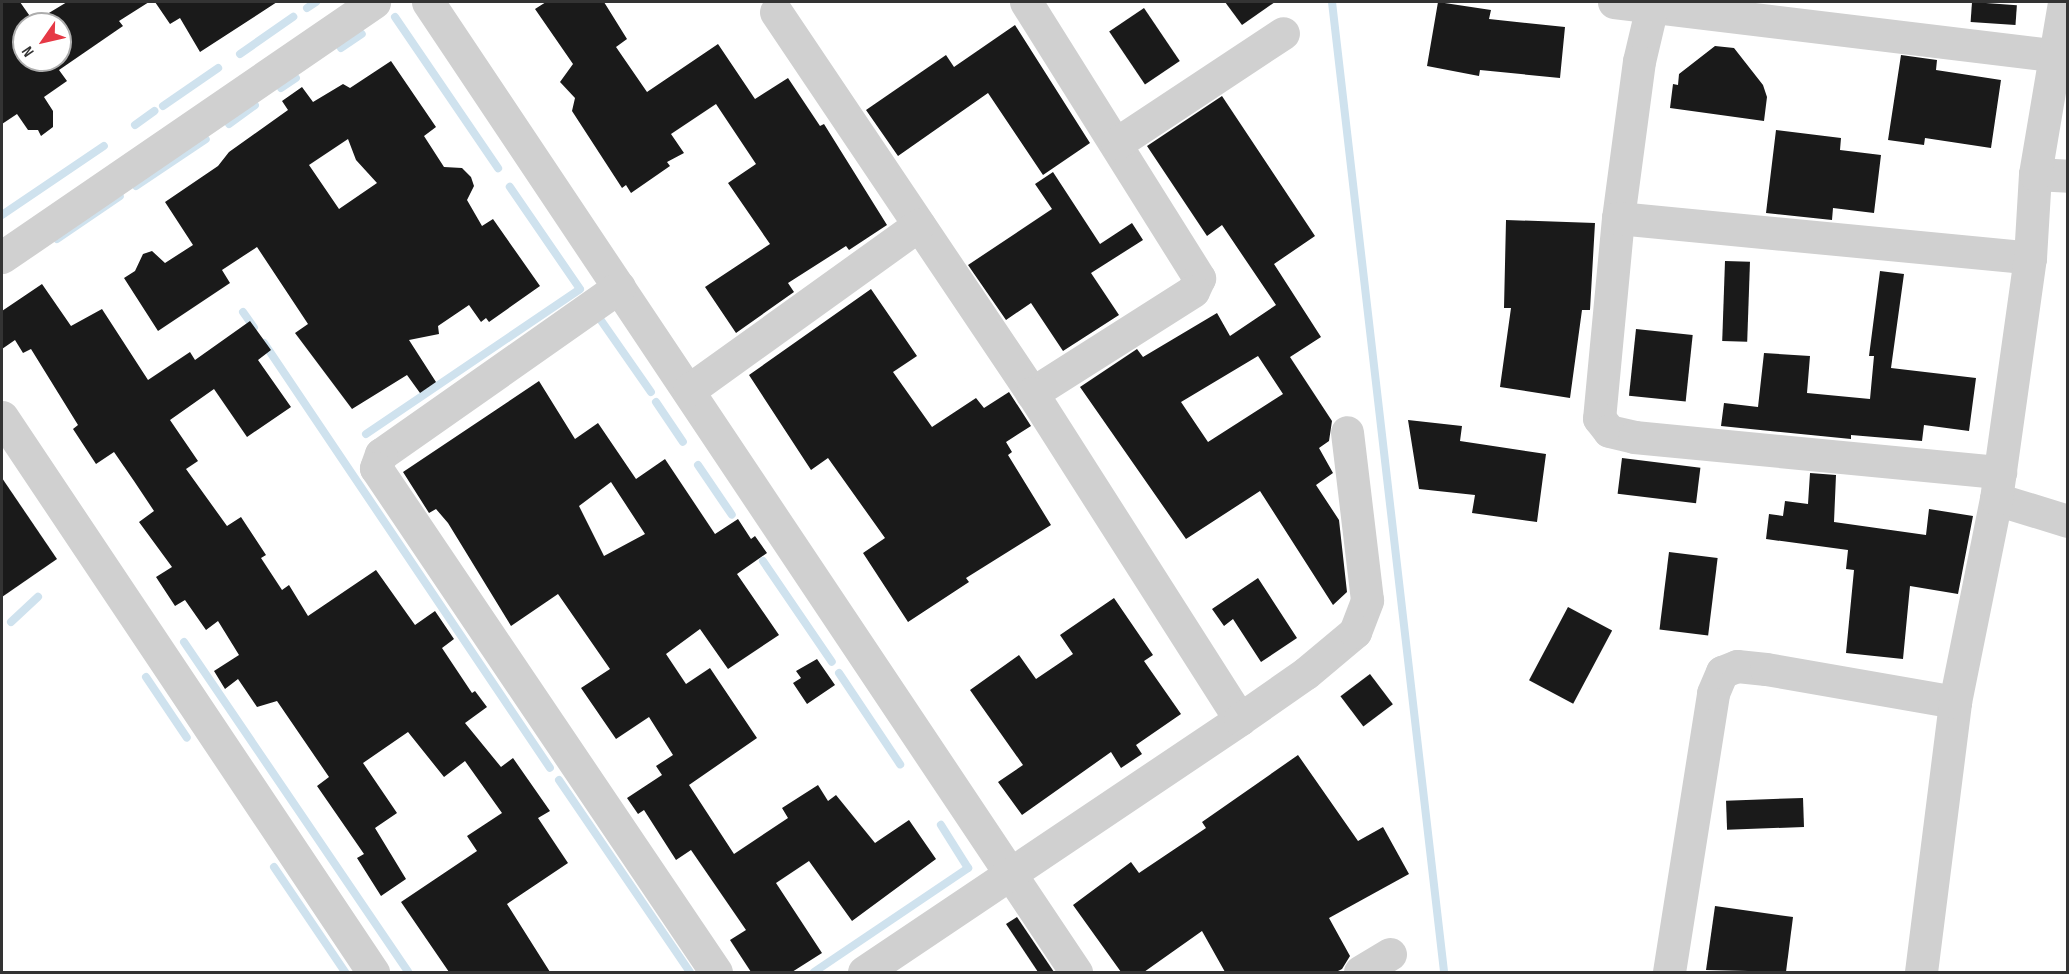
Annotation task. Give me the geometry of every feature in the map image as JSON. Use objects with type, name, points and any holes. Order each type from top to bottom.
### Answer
[{"type":"street","points":[[2,257],[374,2]]},
{"type":"street","points":[[428,2],[1076,972]]},
{"type":"street","points":[[1026,2],[1118,142],[1199,278],[1193,291],[1032,393]]},
{"type":"street","points":[[1614,2],[1652,4],[2055,55]]},
{"type":"street","points":[[1921,972],[1955,702],[1998,485],[2030,258],[2035,174],[2064,2]]},
{"type":"street","points":[[1652,4],[1639,61],[1617,218],[1599,418],[1609,431],[1998,485],[2067,521]]},
{"type":"street","points":[[776,12],[1032,393],[1240,719]]},
{"type":"street","points":[[1118,142],[1283,33]]},
{"type":"street","points":[[2035,174],[2067,176]]},
{"type":"street","points":[[1617,218],[2030,258]]},
{"type":"street","points":[[689,390],[919,225]]},
{"type":"street","points":[[619,287],[381,454],[376,468],[716,972]]},
{"type":"street","points":[[2,417],[373,972]]},
{"type":"street","points":[[864,972],[1240,719],[1355,632],[1368,600],[1347,432]]},
{"type":"street","points":[[1670,972],[1713,693],[1722,672],[1737,666],[1766,669],[1955,702]]},
{"type":"street","points":[[1360,972],[1390,954]]},
{"type":"building","points":[[2,2],[20,2],[27,12],[12,12],[12,72],[60,72],[67,81],[44,97],[53,111],[53,127],[41,136],[38,130],[28,130],[17,114],[2,124]]},
{"type":"building","points":[[67,2],[149,2],[119,21],[123,26],[72,61],[72,12],[50,12]]},
{"type":"building","points":[[155,2],[277,2],[200,52],[180,18],[170,24]]},
{"type":"building","points":[[546,2],[604,2],[627,39],[616,47],[647,92],[718,44],[755,99],[788,78],[820,126],[824,124],[887,225],[849,250],[846,246],[788,283],[794,292],[736,333],[705,287],[770,244],[728,183],[756,164],[716,104],[671,134],[684,153],[667,162],[670,166],[631,193],[626,185],[622,188],[572,111],[575,98],[560,82],[573,64],[535,9]]},
{"type":"building","points":[[1225,2],[1275,2],[1242,25]]},
{"type":"building","points":[[1438,2],[1491,10],[1489,19],[1565,27],[1560,78],[1480,70],[1479,76],[1427,66]]},
{"type":"building","points":[[1972,2],[2017,5],[2015,25],[1971,22]]},
{"type":"building","points":[[1144,8],[1180,61],[1145,85],[1109,31]]},
{"type":"building","points":[[1015,25],[1090,143],[1043,175],[988,93],[898,156],[866,110],[946,55],[954,67]]},
{"type":"building","points":[[1715,46],[1734,48],[1763,85],[1767,97],[1764,121],[1670,108],[1673,84],[1678,85],[1679,74]]},
{"type":"building","points":[[1901,55],[1937,60],[1936,70],[2001,80],[1991,148],[1925,138],[1924,145],[1888,140]]},
{"type":"building","points":[[391,61],[436,127],[424,136],[444,167],[462,168],[471,177],[474,186],[467,200],[482,226],[493,219],[540,286],[489,322],[486,318],[481,322],[469,305],[438,326],[439,334],[409,340],[436,382],[420,393],[407,375],[352,409],[295,333],[308,324],[257,247],[222,270],[230,283],[158,331],[124,278],[135,271],[143,254],[152,251],[165,263],[193,245],[165,202],[218,166],[229,152],[288,110],[282,101],[302,87],[313,102],[343,84],[350,88]],"holes":[[[348,139],[356,160],[377,183],[339,209],[309,165]]]},
{"type":"building","points":[[1222,96],[1315,236],[1274,264],[1321,337],[1290,357],[1332,421],[1329,441],[1319,448],[1333,473],[1316,485],[1339,520],[1347,592],[1333,605],[1260,491],[1186,539],[1080,387],[1137,349],[1143,357],[1217,313],[1230,336],[1276,305],[1222,225],[1207,236],[1147,146]],"holes":[[[1258,356],[1283,394],[1208,442],[1181,402]]]},
{"type":"building","points":[[1776,130],[1841,138],[1840,150],[1881,155],[1874,213],[1833,208],[1832,220],[1766,213]]},
{"type":"building","points":[[1053,172],[1100,244],[1132,223],[1143,240],[1091,273],[1119,315],[1063,351],[1031,303],[1006,320],[968,265],[1052,209],[1035,184]]},
{"type":"building","points":[[1506,220],[1595,223],[1590,310],[1582,310],[1570,398],[1500,387],[1511,308],[1504,308]]},
{"type":"building","points":[[1725,261],[1750,262],[1747,342],[1722,341]]},
{"type":"building","points":[[1880,271],[1904,274],[1891,368],[1976,378],[1969,431],[1924,425],[1922,441],[1851,435],[1851,439],[1721,426],[1724,403],[1758,407],[1764,353],[1810,356],[1807,393],[1870,399],[1874,356],[1869,356]]},
{"type":"building","points":[[42,284],[71,326],[102,309],[148,380],[190,352],[195,360],[250,321],[271,350],[258,360],[291,407],[247,437],[214,389],[170,420],[198,461],[186,469],[227,526],[241,517],[266,555],[261,558],[282,590],[289,585],[308,616],[376,570],[415,625],[435,611],[454,639],[442,648],[472,693],[475,691],[487,707],[465,723],[501,767],[513,758],[550,811],[538,818],[568,863],[507,904],[550,972],[449,972],[401,902],[477,851],[467,836],[502,813],[465,761],[444,777],[408,732],[363,763],[397,813],[375,828],[406,879],[381,896],[357,858],[364,854],[317,786],[329,777],[277,701],[257,707],[238,679],[225,689],[214,671],[239,655],[218,621],[206,630],[185,600],[175,606],[156,577],[172,567],[139,522],[154,511],[114,452],[96,464],[73,429],[78,425],[31,349],[23,353],[15,340],[2,349],[2,311]]},
{"type":"building","points":[[871,289],[917,356],[893,372],[932,427],[976,398],[984,408],[1009,392],[1031,426],[1006,442],[1012,452],[1008,455],[1051,525],[966,578],[969,582],[908,622],[863,553],[885,538],[828,458],[811,470],[749,375]]},
{"type":"building","points":[[1636,329],[1693,335],[1686,402],[1629,396]]},
{"type":"building","points":[[539,381],[575,439],[598,423],[636,479],[665,459],[715,534],[738,519],[751,539],[755,536],[767,553],[737,574],[779,635],[728,669],[700,629],[666,654],[686,684],[710,668],[757,738],[689,785],[734,854],[788,818],[782,808],[818,785],[828,801],[836,795],[875,843],[909,820],[936,859],[852,921],[809,861],[776,883],[822,953],[792,972],[751,972],[730,940],[746,930],[691,850],[676,860],[644,810],[638,814],[627,798],[662,775],[656,766],[673,755],[649,717],[616,739],[581,688],[610,669],[558,594],[511,626],[448,523],[436,509],[429,513],[403,472]],"holes":[[[611,482],[645,534],[604,556],[579,506]]]},
{"type":"building","points":[[1408,420],[1462,426],[1460,441],[1546,454],[1537,522],[1472,513],[1475,495],[1419,489]]},
{"type":"building","points":[[1622,458],[1700,468],[1696,503],[1618,494]]},
{"type":"building","points":[[1810,473],[1836,475],[1834,522],[1926,535],[1929,509],[1973,516],[1958,594],[1910,586],[1903,659],[1846,653],[1854,570],[1846,569],[1848,550],[1766,539],[1769,514],[1783,516],[1785,501],[1808,504]]},
{"type":"building","points":[[2,478],[57,559],[2,597]]},
{"type":"building","points":[[1669,552],[1718,558],[1708,635],[1659,629]]},
{"type":"building","points":[[1258,578],[1297,638],[1261,662],[1233,619],[1224,626],[1212,609]]},
{"type":"building","points":[[1114,598],[1153,655],[1144,661],[1181,714],[1136,745],[1142,754],[1121,768],[1111,752],[1022,815],[998,782],[1023,765],[970,690],[1019,655],[1036,679],[1073,654],[1060,635]]},
{"type":"building","points":[[1568,607],[1612,630],[1573,704],[1529,680]]},
{"type":"building","points":[[817,659],[835,685],[807,704],[793,683],[801,678],[796,671]]},
{"type":"building","points":[[1370,674],[1393,704],[1363,727],[1340,696]]},
{"type":"building","points":[[1298,755],[1358,841],[1383,827],[1409,874],[1329,918],[1350,956],[1342,969],[1336,972],[1225,972],[1202,931],[1144,972],[1121,972],[1073,905],[1131,862],[1139,873],[1206,828],[1202,822]]},
{"type":"building","points":[[1803,798],[1804,827],[1727,830],[1726,801]]},
{"type":"building","points":[[1715,906],[1793,917],[1786,972],[1706,970]]},
{"type":"building","points":[[1017,917],[1054,972],[1038,972],[1006,924]]},
{"type":"waterway","points":[[307,8],[316,2]]},
{"type":"waterway","points":[[1332,2],[1444,972]]},
{"type":"waterway","points":[[240,54],[293,17]]},
{"type":"waterway","points":[[395,17],[498,168]]},
{"type":"waterway","points":[[341,48],[362,34]]},
{"type":"waterway","points":[[163,106],[218,68]]},
{"type":"waterway","points":[[281,88],[296,78]]},
{"type":"waterway","points":[[229,124],[255,105]]},
{"type":"waterway","points":[[135,125],[154,111]]},
{"type":"waterway","points":[[136,186],[206,139]]},
{"type":"waterway","points":[[2,215],[104,146]]},
{"type":"waterway","points":[[366,434],[580,289],[510,187]]},
{"type":"waterway","points":[[57,239],[120,196]]},
{"type":"waterway","points":[[243,312],[254,328]]},
{"type":"waterway","points":[[600,319],[651,392]]},
{"type":"waterway","points":[[264,343],[550,768]]},
{"type":"waterway","points":[[656,402],[683,442]]},
{"type":"waterway","points":[[698,465],[732,515]]},
{"type":"waterway","points":[[763,561],[832,662]]},
{"type":"waterway","points":[[11,622],[38,597]]},
{"type":"waterway","points":[[184,642],[408,972]]},
{"type":"waterway","points":[[839,673],[900,764]]},
{"type":"waterway","points":[[146,677],[187,738]]},
{"type":"waterway","points":[[559,780],[690,972]]},
{"type":"waterway","points":[[814,972],[968,868],[941,825]]},
{"type":"waterway","points":[[274,867],[345,972]]}]
